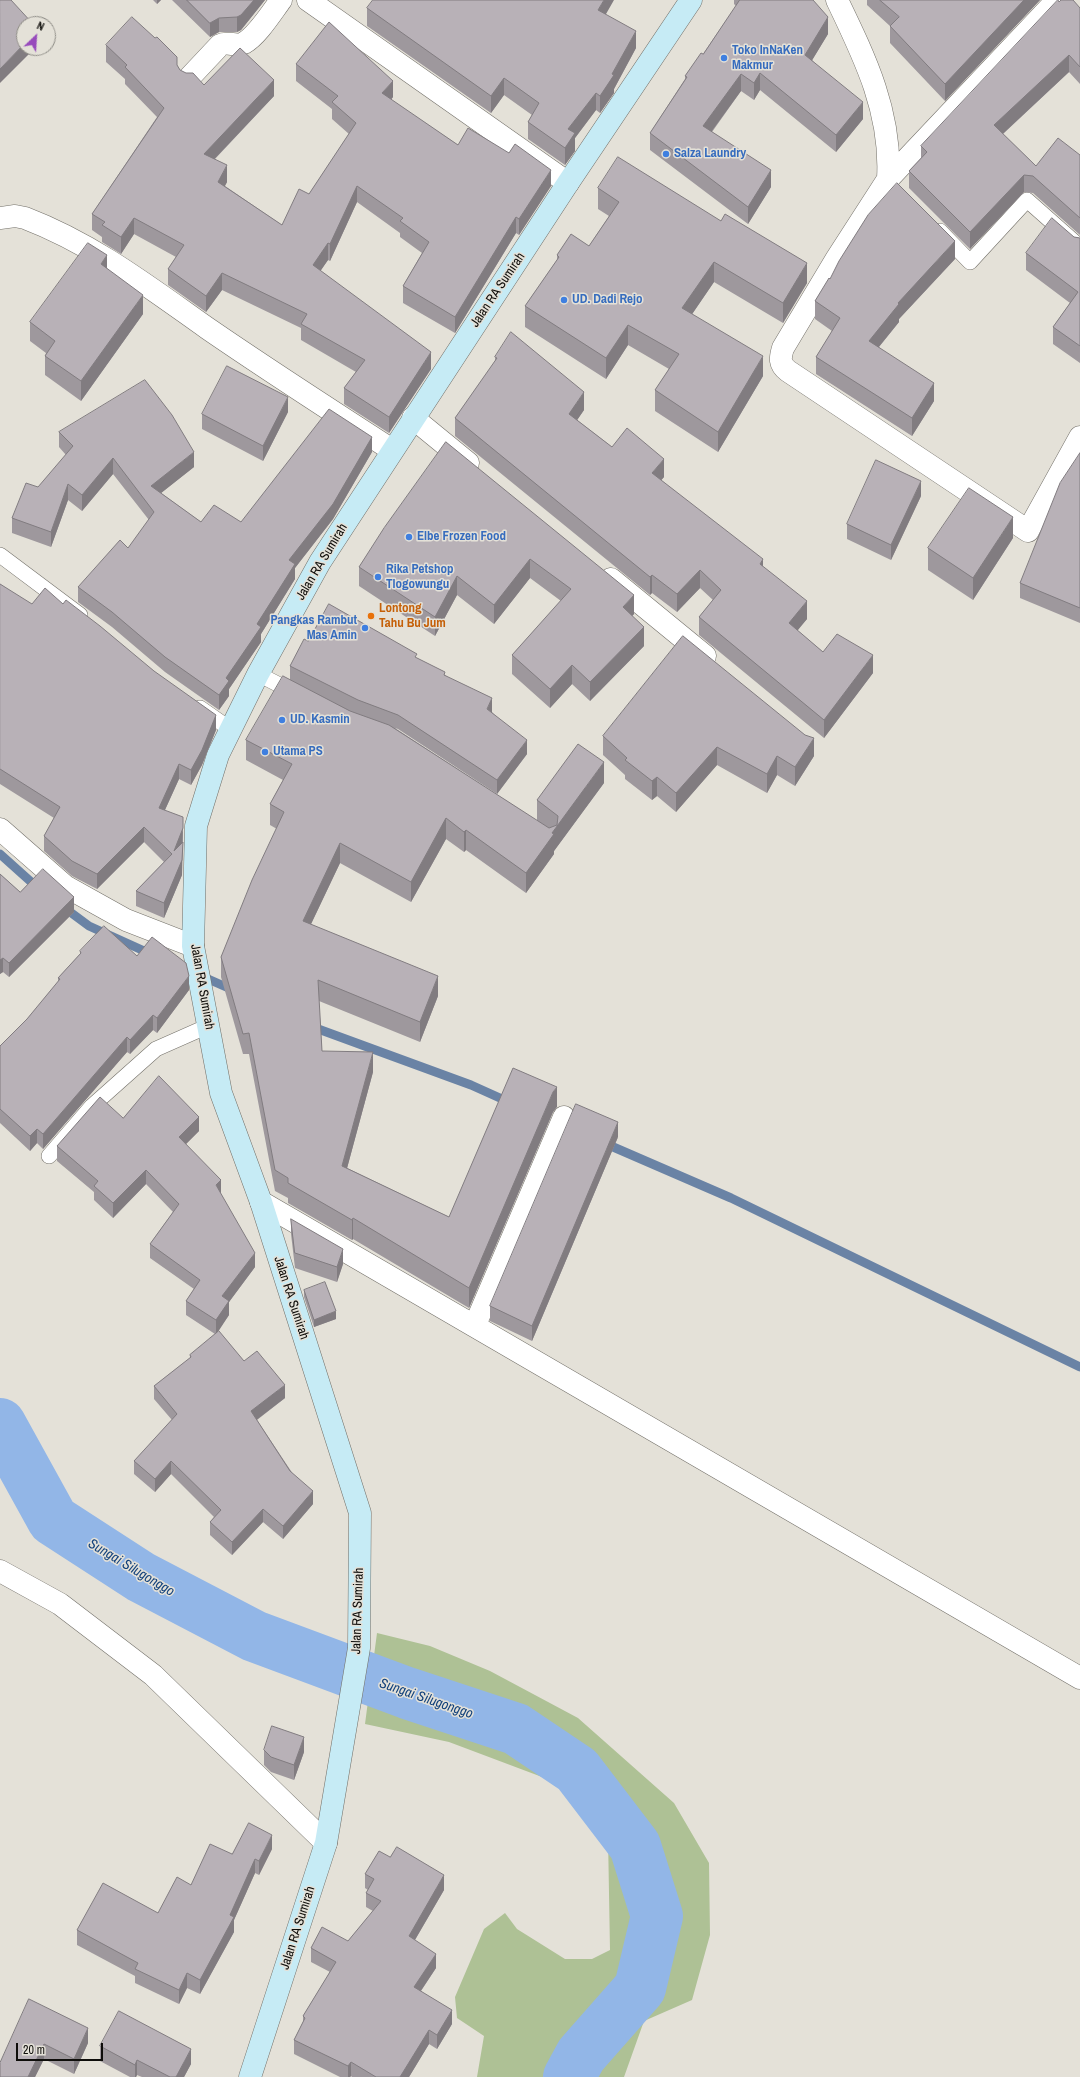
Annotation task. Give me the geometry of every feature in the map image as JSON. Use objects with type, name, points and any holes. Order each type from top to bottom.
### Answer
[{"type":"main road","name":"Jalan RA Sumirah","points":[[250,2077],[326,1843],[359,1648],[360,1513],[261,1202],[221,1092],[195,954],[196,826],[218,754],[258,674],[320,562],[568,183],[691,0]]},
{"type":"street","points":[[189,78],[220,45],[226,42],[238,45],[252,37],[281,0]]},
{"type":"street","points":[[308,0],[568,183]]},
{"type":"street","points":[[837,0],[867,62],[879,101],[888,142],[894,185]]},
{"type":"street","points":[[1057,0],[894,185],[837,258],[783,348],[780,358],[783,367],[1028,530],[1080,437]]},
{"type":"street","points":[[0,218],[15,216],[26,218],[88,247],[143,282],[296,388],[392,450]]},
{"type":"street","points":[[413,418],[486,478]]},
{"type":"street","points":[[597,568],[720,668]]},
{"type":"street","points":[[0,829],[65,886],[126,920],[195,954]]},
{"type":"street","points":[[475,1325],[564,1117]]},
{"type":"street","points":[[261,1202],[1080,1678]]},
{"type":"street","points":[[0,1571],[60,1604],[153,1675],[326,1843]]},
{"type":"lane","points":[[932,223],[970,262],[1027,200],[1080,247]]},
{"type":"lane","points":[[0,555],[94,625]]},
{"type":"lane","points":[[258,674],[313,702]]},
{"type":"lane","points":[[185,697],[230,729]]},
{"type":"lane","points":[[49,1156],[92,1106],[156,1050],[208,1026]]},
{"type":"green space","points":[[377,1633],[430,1646],[490,1671],[578,1718],[674,1803],[709,1863],[710,1935],[692,2000],[644,2021],[624,2077],[477,2077],[484,2036],[457,2018],[455,1997],[484,1929],[505,1913],[517,1929],[565,1959],[592,1959],[610,1950],[608,1836],[582,1809],[550,1780],[449,1742],[365,1724]]},
{"type":"building","points":[[0,0],[11,0],[26,16],[16,16],[16,52],[0,69]]},
{"type":"building","points":[[187,0],[254,0],[241,15],[237,17],[219,18],[210,23]]},
{"type":"building","points":[[373,0],[604,0],[598,10],[636,31],[612,74],[614,75],[600,96],[596,93],[568,129],[575,133],[565,148],[528,122],[539,103],[504,78],[491,96],[367,8]]},
{"type":"building","points":[[740,0],[813,0],[828,17],[805,55],[863,102],[836,135],[760,73],[754,83],[741,74],[703,126],[771,170],[748,207],[650,133],[687,77],[685,76],[701,53],[703,54]]},
{"type":"building","points":[[880,0],[1024,0],[945,84],[890,26],[899,17]]},
{"type":"building","points":[[1058,0],[1059,2],[1061,0],[1073,0],[1080,8],[1080,67],[1069,55],[994,125],[1036,166],[1058,138],[1080,155],[1080,218],[1033,176],[1024,175],[970,232],[909,171],[927,152],[921,146]]},
{"type":"building","points":[[132,17],[155,38],[157,37],[177,57],[177,65],[180,70],[186,73],[193,73],[204,85],[240,48],[274,80],[204,154],[227,165],[218,182],[282,225],[299,189],[309,194],[356,123],[332,102],[338,96],[296,64],[329,22],[393,81],[382,93],[458,145],[468,128],[509,153],[515,144],[551,170],[519,219],[516,217],[455,317],[403,286],[429,242],[400,221],[403,218],[357,186],[330,244],[328,243],[313,265],[431,352],[389,417],[344,388],[365,360],[301,324],[307,314],[222,273],[206,296],[168,269],[184,245],[134,218],[121,237],[102,225],[105,222],[92,214],[164,108],[125,67],[127,65],[106,45]]},
{"type":"building","points":[[618,157],[721,221],[725,214],[807,263],[783,303],[714,262],[682,308],[763,356],[718,432],[655,390],[679,354],[628,325],[606,358],[525,306],[559,257],[557,255],[571,234],[589,246],[619,202],[598,188]]},
{"type":"building","points":[[897,183],[955,241],[898,303],[899,304],[869,341],[934,383],[912,418],[816,357],[840,318],[815,301],[829,278],[830,279],[839,261],[868,215]]},
{"type":"building","points":[[1052,218],[1074,237],[1080,238],[1080,346],[1053,327],[1078,292],[1026,253]]},
{"type":"building","points":[[88,243],[107,255],[101,264],[143,295],[81,381],[45,356],[55,341],[30,322]]},
{"type":"building","points":[[511,332],[584,392],[569,414],[612,447],[627,428],[664,459],[652,473],[763,559],[760,564],[807,601],[789,623],[823,652],[837,634],[873,655],[824,720],[699,617],[721,590],[700,570],[677,594],[652,575],[650,577],[455,418],[497,358],[495,357]]},
{"type":"building","points":[[227,366],[288,397],[263,446],[202,414]]},
{"type":"building","points":[[145,380],[172,415],[194,452],[151,486],[201,522],[214,505],[241,522],[329,409],[372,437],[333,504],[289,560],[295,564],[257,624],[261,627],[226,678],[229,681],[219,695],[165,657],[112,612],[78,587],[120,540],[128,548],[154,512],[113,458],[82,495],[68,484],[51,532],[12,518],[26,483],[38,487],[73,446],[59,432]]},
{"type":"building","points":[[446,442],[634,595],[623,607],[644,627],[590,682],[572,665],[550,689],[512,655],[571,589],[530,559],[494,605],[457,576],[435,617],[359,567],[384,528]]},
{"type":"building","points":[[1080,453],[1080,608],[1020,583],[1060,483]]},
{"type":"building","points":[[876,460],[921,481],[891,545],[847,524]]},
{"type":"building","points":[[969,488],[1013,517],[973,578],[928,548]]},
{"type":"building","points":[[0,584],[32,604],[45,588],[63,604],[66,600],[154,671],[216,715],[202,750],[191,770],[179,764],[159,808],[183,817],[183,828],[174,851],[183,842],[182,860],[164,903],[136,891],[172,854],[144,827],[97,874],[72,861],[44,836],[60,807],[0,769]]},
{"type":"building","points":[[329,604],[417,654],[415,657],[445,672],[444,675],[492,698],[487,709],[527,740],[497,780],[398,715],[358,700],[290,666],[304,639],[308,641]]},
{"type":"building","points":[[683,636],[805,735],[814,738],[795,767],[777,756],[767,774],[717,747],[676,793],[657,777],[652,781],[625,760],[627,758],[603,736]]},
{"type":"building","points":[[283,676],[350,711],[389,725],[549,828],[557,825],[558,816],[537,800],[578,744],[604,762],[552,833],[554,834],[526,873],[466,830],[464,832],[446,818],[411,882],[340,843],[303,921],[438,976],[420,1022],[318,980],[322,1051],[373,1052],[342,1166],[449,1217],[513,1068],[557,1087],[553,1092],[469,1288],[353,1218],[352,1220],[288,1183],[288,1178],[275,1170],[249,1033],[243,1034],[221,957],[252,880],[284,812],[270,804],[292,764],[246,740]]},
{"type":"building","points":[[43,869],[74,897],[9,963],[3,958],[0,960],[0,874],[20,892]]},
{"type":"building","points":[[104,926],[137,956],[152,937],[186,963],[189,976],[157,1018],[153,1015],[130,1040],[127,1037],[43,1134],[37,1129],[30,1136],[0,1109],[0,1046],[27,1019],[60,979],[58,978],[81,953],[80,951]]},
{"type":"building","points":[[159,1076],[199,1117],[179,1137],[221,1180],[216,1185],[255,1253],[222,1296],[229,1301],[216,1320],[186,1301],[200,1280],[150,1244],[179,1204],[146,1170],[113,1203],[94,1186],[98,1181],[57,1146],[100,1097],[123,1118]]},
{"type":"building","points":[[576,1104],[618,1122],[532,1326],[490,1306]]},
{"type":"building","points":[[291,1219],[343,1249],[337,1267],[295,1253]]},
{"type":"building","points":[[325,1282],[336,1311],[314,1320],[304,1290]]},
{"type":"building","points":[[219,1331],[244,1361],[257,1351],[285,1385],[251,1411],[290,1471],[313,1491],[283,1526],[263,1509],[232,1542],[210,1522],[221,1510],[171,1461],[155,1479],[134,1461],[177,1414],[154,1386],[191,1357],[190,1355]]},
{"type":"building","points":[[272,1726],[304,1737],[294,1765],[271,1757],[264,1750]]},
{"type":"building","points":[[249,1823],[272,1835],[259,1861],[255,1859],[230,1915],[234,1917],[200,1980],[187,1973],[179,1990],[135,1969],[138,1963],[77,1930],[103,1883],[158,1913],[177,1877],[191,1885],[210,1844],[232,1854]]},
{"type":"building","points":[[397,1847],[444,1875],[409,1936],[436,1954],[414,1987],[452,2010],[437,2035],[429,2030],[400,2077],[376,2077],[351,2062],[348,2066],[294,2040],[305,2018],[303,2016],[336,1962],[311,1948],[322,1927],[348,1941],[381,1901],[366,1893],[374,1879],[365,1874],[379,1851],[390,1857]]},
{"type":"building","points":[[29,1999],[88,2028],[74,2059],[44,2044],[28,2077],[0,2077],[0,2063]]},
{"type":"building","points":[[119,2011],[191,2049],[176,2077],[170,2077],[137,2060],[135,2065],[100,2046]]},
{"type":"waterway","points":[[0,854],[39,889]]},
{"type":"waterway","points":[[62,906],[89,926],[153,955]]},
{"type":"waterway","points":[[199,975],[233,990]]},
{"type":"waterway","points":[[310,1026],[471,1085],[511,1103]]},
{"type":"waterway","points":[[604,1143],[731,1198],[1080,1367]]},
{"type":"waterway","name":"Sungai Silugonggo","points":[[0,1424],[53,1520],[141,1577],[254,1636],[407,1693],[516,1729],[577,1770],[635,1846],[657,1916],[640,1988],[581,2055],[569,2077]]},
{"type":"place","name":"Toko InNaKen Makmur","points":[[724,58]]},
{"type":"place","name":"Salza Laundry","points":[[666,154]]},
{"type":"place","name":"UD. Dadi Rejo","points":[[564,300]]},
{"type":"place","name":"Elbe Frozen Food","points":[[409,537]]},
{"type":"place","name":"Rika Petshop Tlogowungu","points":[[378,577]]},
{"type":"place","name":"Lontong Tahu Bu Jum","points":[[371,616]]},
{"type":"place","name":"Pangkas Rambut Mas Amin","points":[[365,628]]},
{"type":"place","name":"UD. Kasmin","points":[[282,720]]},
{"type":"place","name":"Utama PS","points":[[265,752]]}]
